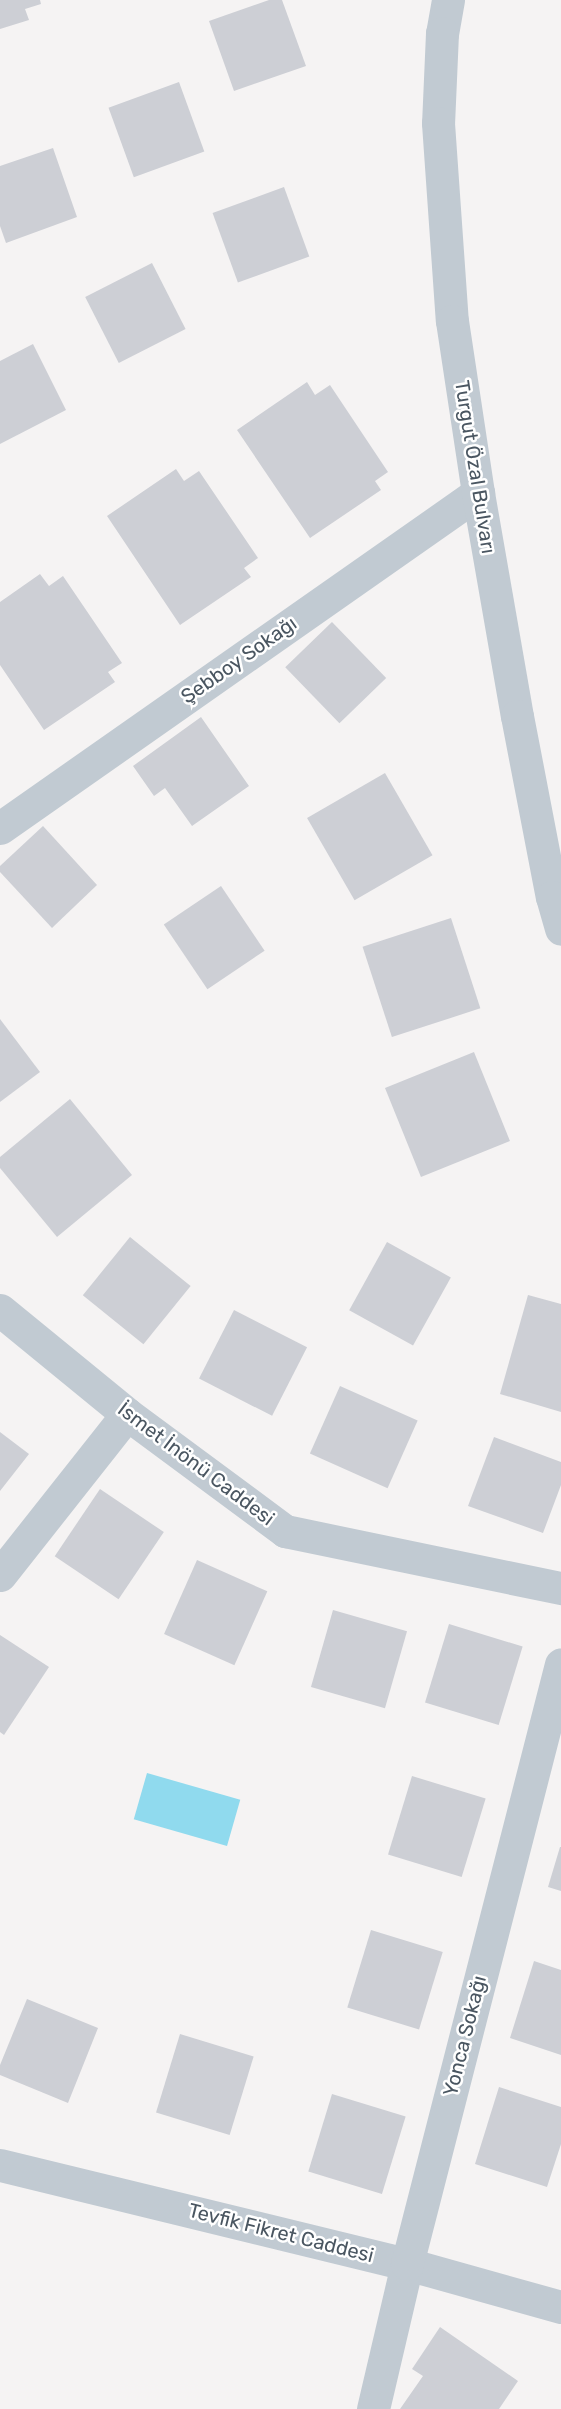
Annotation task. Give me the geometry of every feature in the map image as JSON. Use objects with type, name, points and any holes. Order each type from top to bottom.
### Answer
[{"type":"street","name":"Turgut Özal Bulvarı","points":[[448,0],[442,33],[438,123],[452,321],[478,493],[552,897],[561,929]]},
{"type":"street","name":"Şebboy Sokağı","points":[[0,828],[478,493]]},
{"type":"street","name":"İsmet İnönü Caddesi","points":[[0,1310],[127,1414],[285,1531],[561,1588]]},
{"type":"street","points":[[0,1575],[127,1414]]},
{"type":"street","name":"Yonca Sokağı","points":[[373,2409],[407,2264],[561,1664]]},
{"type":"street","name":"Tevfik Fikret Caddesi","points":[[0,2165],[407,2264],[561,2307]]},
{"type":"water","points":[[147,1773],[240,1800],[227,1846],[134,1819]]},
{"type":"building","points":[[0,0],[40,0],[41,4],[25,9],[29,20],[0,29]]},
{"type":"building","points":[[269,0],[282,0],[306,66],[234,91],[209,21]]},
{"type":"building","points":[[179,82],[204,152],[134,177],[109,108]]},
{"type":"building","points":[[53,148],[77,217],[6,243],[0,226],[0,166]]},
{"type":"building","points":[[284,187],[309,257],[238,283],[213,213]]},
{"type":"building","points":[[152,263],[186,329],[119,363],[85,297]]},
{"type":"building","points":[[33,344],[66,410],[0,444],[0,361]]},
{"type":"building","points":[[307,382],[315,395],[330,385],[388,472],[375,481],[381,490],[310,538],[237,430]]},
{"type":"building","points":[[176,469],[184,481],[199,471],[258,558],[244,568],[251,577],[180,625],[107,516]]},
{"type":"building","points":[[40,574],[49,586],[63,576],[122,663],[108,672],[115,682],[44,730],[0,665],[0,602]]},
{"type":"building","points":[[332,622],[386,678],[339,723],[285,667]]},
{"type":"building","points":[[201,717],[249,786],[192,826],[165,788],[154,796],[133,766]]},
{"type":"building","points":[[385,773],[432,855],[355,900],[307,818]]},
{"type":"building","points":[[43,826],[97,885],[52,928],[0,872],[0,866]]},
{"type":"building","points":[[221,886],[265,951],[207,989],[164,925]]},
{"type":"building","points":[[451,918],[480,1008],[392,1037],[363,947]]},
{"type":"building","points":[[0,1019],[40,1072],[0,1102]]},
{"type":"building","points":[[474,1052],[510,1141],[421,1177],[385,1088]]},
{"type":"building","points":[[70,1099],[132,1175],[57,1237],[0,1168],[0,1157]]},
{"type":"building","points":[[130,1237],[191,1286],[143,1344],[83,1295]]},
{"type":"building","points":[[387,1242],[451,1277],[413,1346],[349,1310]]},
{"type":"building","points":[[528,1295],[561,1304],[561,1412],[500,1394]]},
{"type":"building","points":[[234,1310],[307,1347],[272,1416],[199,1379]]},
{"type":"building","points":[[340,1386],[418,1421],[388,1488],[310,1454]]},
{"type":"building","points":[[0,1432],[29,1454],[0,1491]]},
{"type":"building","points":[[494,1437],[561,1462],[561,1485],[543,1533],[468,1506]]},
{"type":"building","points":[[100,1489],[164,1532],[119,1599],[55,1556]]},
{"type":"building","points":[[197,1560],[267,1591],[234,1665],[164,1634]]},
{"type":"building","points":[[333,1610],[407,1631],[385,1708],[311,1687]]},
{"type":"building","points":[[449,1624],[523,1647],[499,1725],[425,1702]]},
{"type":"building","points":[[0,1635],[49,1667],[4,1735],[0,1732]]},
{"type":"building","points":[[412,1776],[486,1799],[462,1877],[388,1854]]},
{"type":"building","points":[[561,1847],[561,1891],[548,1887]]},
{"type":"building","points":[[371,1930],[443,1952],[419,2029],[347,2007]]},
{"type":"building","points":[[534,1961],[561,1970],[561,2055],[510,2038]]},
{"type":"building","points":[[27,1999],[98,2028],[68,2103],[0,2075],[0,2065]]},
{"type":"building","points":[[180,2034],[254,2057],[230,2135],[156,2112]]},
{"type":"building","points":[[499,2087],[561,2107],[561,2144],[547,2187],[475,2164]]},
{"type":"building","points":[[332,2094],[406,2117],[382,2194],[308,2171]]},
{"type":"building","points":[[440,2327],[518,2381],[499,2409],[400,2409],[423,2376],[412,2369]]}]
